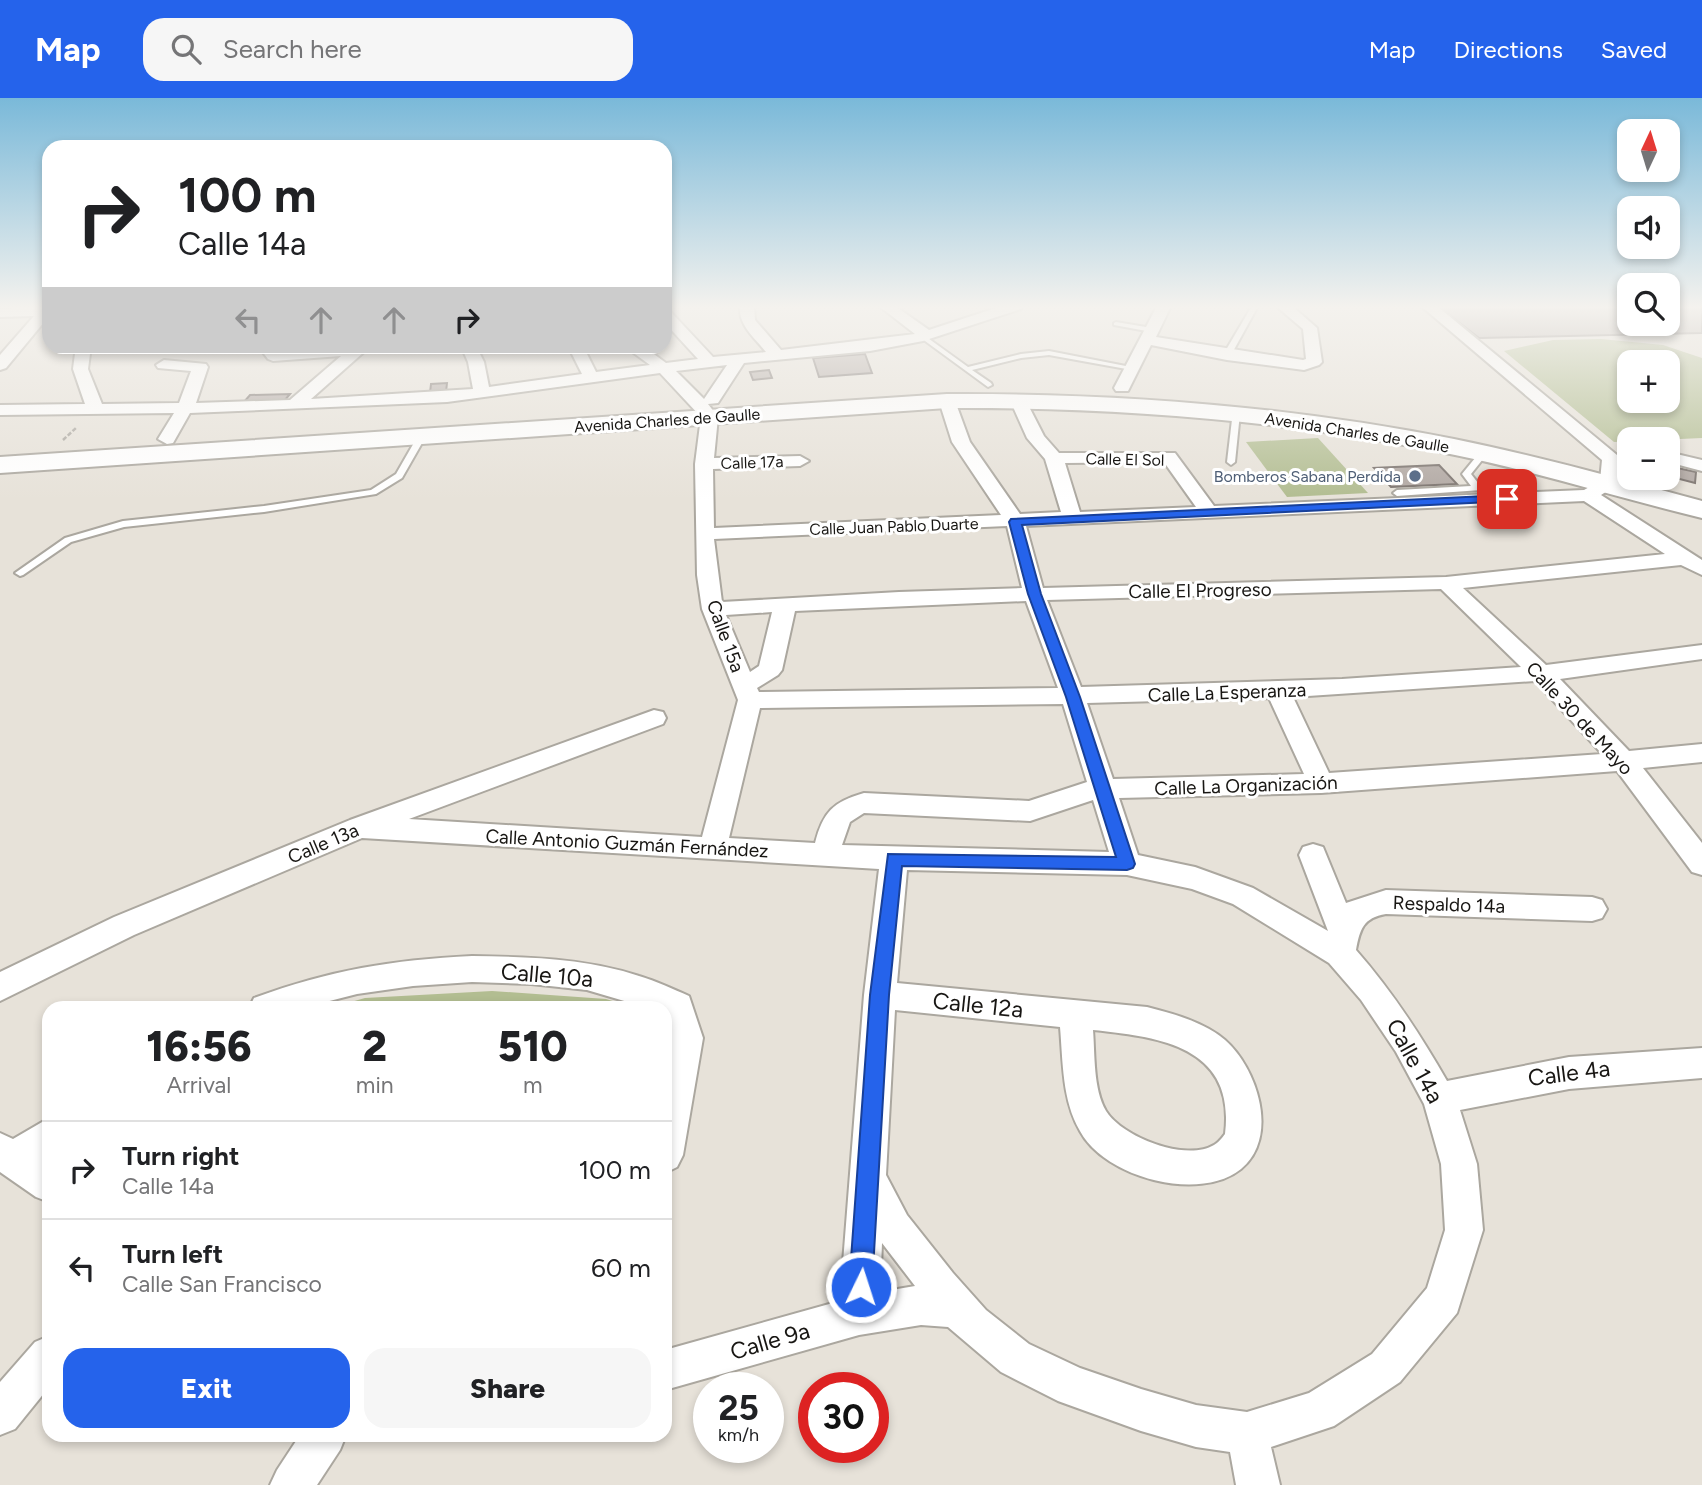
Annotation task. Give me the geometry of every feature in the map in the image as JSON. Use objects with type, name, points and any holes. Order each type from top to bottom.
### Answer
[{"type":"main road","name":"Avenida Charles de Gaulle","points":[[0,465],[422,436],[707,406],[923,387],[1127,378],[1359,416],[1499,443],[1608,474],[1702,510]]},
{"type":"main road","name":"Avenida Charles de Gaulle","points":[[0,449],[707,406],[1018,400],[1163,405],[1236,413],[1420,440],[1483,454],[1608,474]]},
{"type":"main road","points":[[1680,490],[1702,496]]},
{"type":"street","points":[[82,371],[96,409]]},
{"type":"street","points":[[167,439],[184,408],[199,371]]},
{"type":"street","points":[[293,405],[333,371]]},
{"type":"street","points":[[478,371],[482,393]]},
{"type":"street","points":[[588,371],[592,379]]},
{"type":"street","points":[[0,410],[184,408],[410,400],[651,371]]},
{"type":"street","points":[[665,371],[707,406],[731,371]]},
{"type":"street","points":[[1127,378],[1131,371]]},
{"type":"street","points":[[1497,371],[1608,474],[1694,564]]},
{"type":"street","points":[[1018,400],[1035,438],[1054,458],[1072,518]]},
{"type":"street","points":[[947,401],[961,442],[1015,522],[1034,594],[1073,697],[1127,864]]},
{"type":"street","name":"Calle 15a","points":[[707,406],[704,534],[713,609],[747,692]]},
{"type":"street","name":"Calle El Sol","points":[[1054,458],[1170,457],[1210,513]]},
{"type":"street","points":[[1680,460],[1702,466]]},
{"type":"street","name":"Calle 17a","points":[[704,464],[800,461]]},
{"type":"street","name":"Calle Juan Pablo Duarte","points":[[704,534],[1210,513],[1608,474]]},
{"type":"street","name":"Calle El Progreso","points":[[713,609],[1034,594],[1446,583],[1694,564]]},
{"type":"street","name":"Calle 30 de Mayo","points":[[1446,583],[1541,673],[1622,760],[1702,864]]},
{"type":"street","points":[[713,849],[747,692],[770,670],[785,606]]},
{"type":"street","name":"Calle La Esperanza","points":[[747,692],[1073,697],[1278,691],[1541,673],[1702,652]]},
{"type":"street","points":[[1278,691],[1321,783]]},
{"type":"street","name":"Calle 13a","points":[[0,987],[124,926],[359,827],[654,718]]},
{"type":"street","name":"Calle La Organización","points":[[826,855],[834,821],[851,806],[879,803],[1030,811],[1083,792],[1104,789],[1321,783],[1560,767],[1702,753]]},
{"type":"street","name":"Calle Antonio Guzmán Fernández","points":[[359,827],[894,859]]},
{"type":"street","points":[[1313,855],[1342,944]]},
{"type":"street","points":[[859,1315],[880,995],[894,859]]},
{"type":"street","name":"Calle 14a","points":[[868,1177],[894,1228],[913,1255],[972,1324],[1015,1358],[1073,1386],[1196,1426],[1247,1433],[1319,1411],[1386,1368],[1443,1299],[1464,1230],[1459,1164],[1439,1099],[1407,1041],[1342,944],[1243,895],[1195,878],[1127,864],[894,859]]},
{"type":"street","name":"Respaldo 14a","points":[[1342,944],[1348,920],[1362,906],[1386,902],[1592,909]]},
{"type":"street","name":"Calle 10a","points":[[288,1001],[354,981],[428,970],[499,970],[600,979],[650,992],[668,1001]]},
{"type":"street","name":"Calle 12a","points":[[880,995],[1147,1021],[1179,1029],[1205,1042],[1227,1067],[1241,1091],[1244,1118],[1241,1143],[1225,1159],[1193,1167],[1153,1164],[1128,1154],[1107,1140],[1093,1122],[1085,1099],[1075,1015]]},
{"type":"street","name":"Calle 10a","points":[[672,1003],[678,1006],[687,1038],[672,1118]]},
{"type":"street","name":"Calle 4a","points":[[1439,1099],[1516,1080],[1636,1064],[1702,1063]]},
{"type":"street","points":[[42,1138],[7,1155],[42,1179]]},
{"type":"street","name":"Calle 9a","points":[[672,1368],[859,1315],[921,1306],[958,1308]]},
{"type":"street","points":[[0,1414],[42,1364]]},
{"type":"street","points":[[1247,1433],[1258,1485]]},
{"type":"street","points":[[292,1485],[320,1442]]},
{"type":"lane","points":[[969,371],[988,385]]},
{"type":"lane","points":[[1104,371],[1127,378]]},
{"type":"lane","points":[[1231,462],[1236,413]]},
{"type":"lane","points":[[20,573],[68,540],[123,524],[264,509],[373,492],[399,476],[422,436]]},
{"type":"lane","points":[[1397,493],[1478,488],[1466,474],[1483,454]]},
{"type":"green space","points":[[1528,371],[1617,371],[1617,413],[1680,413],[1680,371],[1702,371],[1702,438],[1680,439],[1680,427],[1617,427],[1617,442]]},
{"type":"green space","points":[[1318,438],[1368,493],[1287,497],[1246,442]]},
{"type":"green space","points":[[492,991],[612,1001],[354,1001],[365,998]]},
{"type":"building","points":[[769,371],[772,378],[753,380],[750,372]]},
{"type":"building","points":[[817,371],[871,371],[872,373],[819,377]]},
{"type":"building","points":[[447,383],[446,392],[430,393],[431,384]]},
{"type":"building","points":[[290,394],[285,400],[244,402],[250,395]]},
{"type":"building","name":"Bomberos Sabana Perdida","points":[[1439,465],[1457,484],[1391,487],[1374,468]]},
{"type":"building","points":[[1680,469],[1696,472],[1695,483],[1680,479]]},
{"type":"place","name":"Bomberos Sabana Perdida","points":[[1415,476]]},
{"type":"route","points":[[861,1287],[880,995],[894,859],[1127,864],[1073,697],[1034,594],[1015,522],[1507,499]]}]
